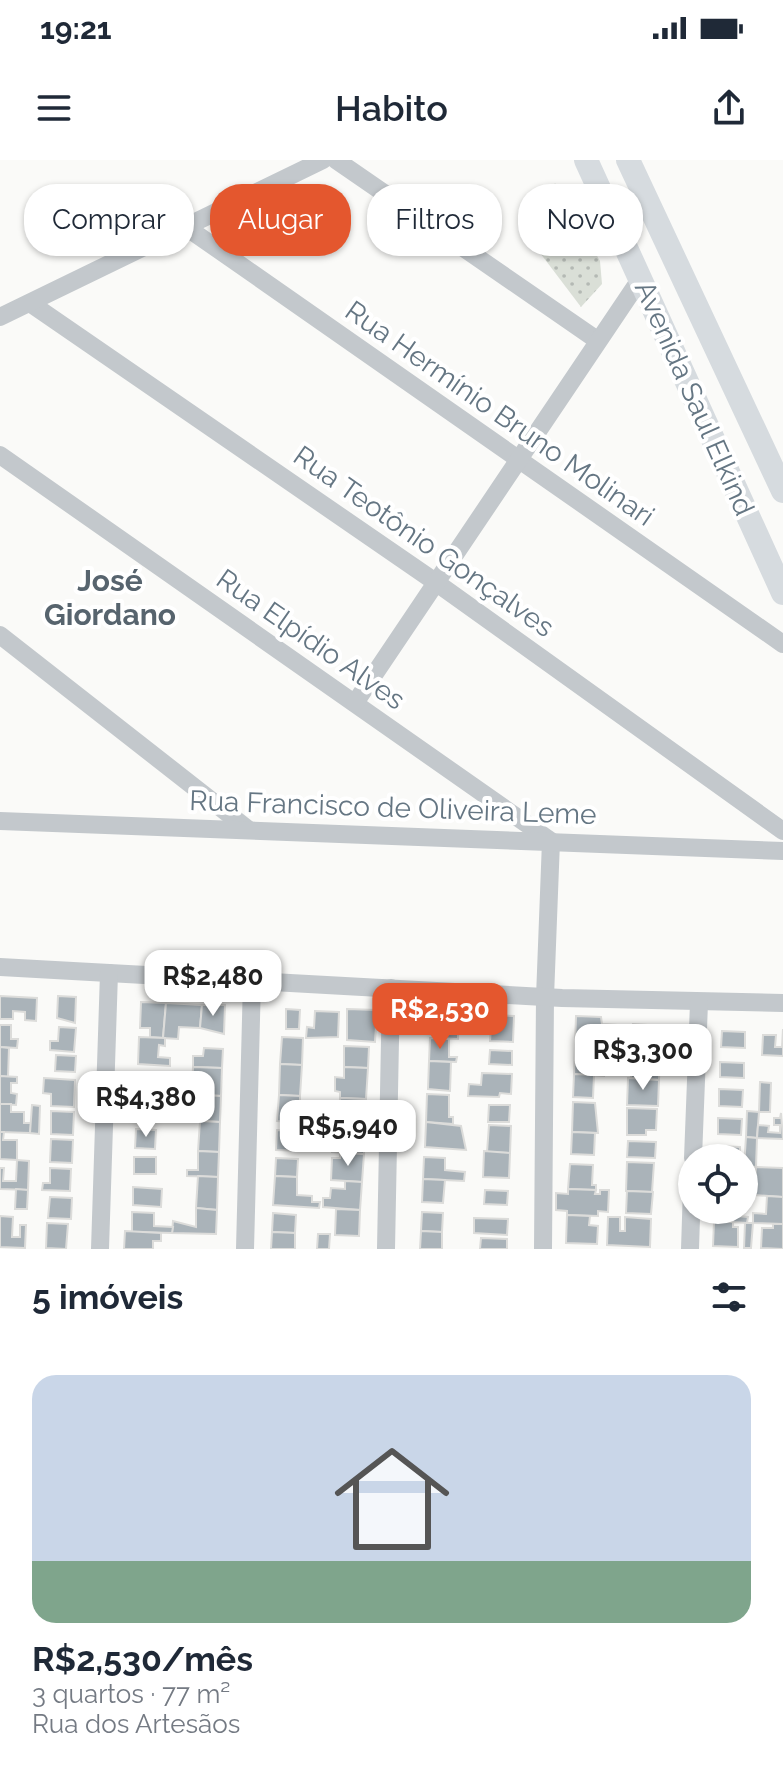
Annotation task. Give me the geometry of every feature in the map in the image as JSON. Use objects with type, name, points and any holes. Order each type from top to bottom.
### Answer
[{"type":"main road","name":"Avenida Saul Elkind","points":[[586,160],[783,593]]},
{"type":"main road","name":"Avenida Saul Elkind","points":[[628,160],[783,491]]},
{"type":"street","points":[[194,223],[323,160]]},
{"type":"street","points":[[336,160],[597,340]]},
{"type":"street","name":"Rua Hermínio Bruno Molinari","points":[[194,233],[783,644]]},
{"type":"street","points":[[0,317],[126,256]]},
{"type":"street","points":[[355,703],[434,581],[641,278]]},
{"type":"street","name":"Rua Teotônio Gonçalves","points":[[30,303],[434,581],[783,831]]},
{"type":"street","name":"Rua Elpídio Alves","points":[[0,455],[551,841]]},
{"type":"street","points":[[0,635],[249,830]]},
{"type":"street","name":"Rua Francisco de Oliveira Leme","points":[[0,821],[783,851]]},
{"type":"street","points":[[543,1249],[545,997],[551,841]]},
{"type":"street","points":[[0,967],[545,997],[783,1003]]},
{"type":"street","points":[[100,1249],[109,973]]},
{"type":"street","points":[[245,1249],[252,981]]},
{"type":"street","points":[[386,1249],[391,988]]},
{"type":"street","points":[[694,1144],[699,1003]]},
{"type":"street","points":[[690,1249],[691,1224]]},
{"type":"shaded area","points":[[542,256],[597,256],[602,284],[581,307]]},
{"type":"building","points":[[0,996],[37,998],[36,1021],[25,1020],[25,1012],[13,1011],[13,1019],[0,1019]]},
{"type":"building","points":[[58,996],[76,997],[75,1023],[57,1018]]},
{"type":"building","points":[[141,1002],[166,1003],[163,1038],[150,1037],[150,1028],[140,1028]]},
{"type":"building","points":[[166,1003],[202,1005],[200,1028],[179,1027],[178,1039],[163,1038]]},
{"type":"building","points":[[202,1005],[225,1005],[224,1034],[200,1028]]},
{"type":"building","points":[[431,1008],[452,1009],[451,1027],[458,1027],[458,1039],[437,1038],[438,1033],[430,1033]]},
{"type":"building","points":[[286,1009],[300,1010],[299,1029],[286,1029]]},
{"type":"building","points":[[347,1009],[377,1010],[375,1042],[347,1040]]},
{"type":"building","points":[[315,1011],[339,1012],[338,1037],[306,1038],[307,1027],[314,1028]]},
{"type":"building","points":[[492,1015],[514,1016],[513,1042],[490,1041]]},
{"type":"building","points":[[576,1016],[601,1017],[602,1024],[617,1025],[616,1048],[575,1046]]},
{"type":"building","points":[[633,1024],[662,1026],[661,1045],[632,1043]]},
{"type":"building","points":[[0,1025],[11,1025],[11,1039],[18,1039],[17,1048],[0,1047]]},
{"type":"building","points":[[59,1027],[76,1028],[74,1052],[50,1050],[50,1041],[58,1041]]},
{"type":"building","points":[[783,1029],[783,1056],[762,1055],[763,1035],[776,1035],[775,1047],[782,1047]]},
{"type":"building","points":[[722,1031],[745,1032],[745,1048],[721,1047]]},
{"type":"building","points":[[139,1037],[165,1038],[165,1046],[159,1045],[158,1057],[170,1058],[170,1066],[138,1064]]},
{"type":"building","points":[[282,1037],[303,1038],[302,1065],[280,1064]]},
{"type":"building","points":[[430,1038],[449,1039],[449,1057],[457,1057],[456,1062],[429,1061]]},
{"type":"building","points":[[344,1046],[369,1047],[368,1068],[344,1067]]},
{"type":"building","points":[[575,1046],[616,1048],[615,1062],[596,1058],[596,1068],[604,1068],[604,1076],[574,1074]]},
{"type":"building","points":[[0,1047],[9,1048],[8,1077],[0,1076]]},
{"type":"building","points":[[204,1048],[223,1049],[222,1068],[193,1067],[193,1056],[203,1056]]},
{"type":"building","points":[[490,1050],[512,1051],[512,1065],[489,1064]]},
{"type":"building","points":[[632,1053],[660,1054],[659,1080],[631,1078]]},
{"type":"building","points":[[56,1055],[76,1056],[75,1072],[55,1071]]},
{"type":"building","points":[[429,1061],[451,1062],[450,1091],[428,1089]]},
{"type":"building","points":[[720,1062],[744,1063],[744,1078],[720,1077]]},
{"type":"building","points":[[280,1064],[302,1065],[300,1096],[279,1095]]},
{"type":"building","points":[[193,1067],[222,1068],[221,1096],[186,1094],[186,1089],[192,1089]]},
{"type":"building","points":[[344,1067],[368,1068],[366,1099],[340,1098],[340,1092],[335,1091],[335,1077],[344,1078]]},
{"type":"building","points":[[138,1073],[159,1074],[158,1093],[137,1092]]},
{"type":"building","points":[[482,1073],[512,1074],[511,1094],[500,1093],[499,1097],[468,1096],[469,1084],[481,1085]]},
{"type":"building","points":[[574,1074],[594,1075],[593,1098],[573,1097]]},
{"type":"building","points":[[0,1076],[17,1077],[17,1083],[11,1083],[11,1093],[17,1094],[16,1105],[0,1104]]},
{"type":"building","points":[[44,1078],[75,1080],[74,1107],[51,1106],[51,1094],[43,1093]]},
{"type":"building","points":[[628,1078],[659,1080],[658,1106],[627,1105]]},
{"type":"building","points":[[760,1082],[771,1083],[770,1112],[759,1112]]},
{"type":"building","points":[[719,1089],[743,1090],[742,1107],[719,1106]]},
{"type":"building","points":[[137,1092],[165,1093],[164,1109],[177,1109],[176,1120],[136,1118]]},
{"type":"building","points":[[427,1094],[449,1095],[449,1117],[453,1117],[453,1124],[426,1122]]},
{"type":"building","points":[[201,1095],[221,1096],[220,1122],[200,1121]]},
{"type":"building","points":[[279,1095],[300,1096],[300,1115],[308,1116],[307,1123],[277,1121]]},
{"type":"building","points":[[340,1098],[366,1099],[365,1126],[339,1125]]},
{"type":"building","points":[[573,1102],[595,1103],[598,1133],[572,1132]]},
{"type":"building","points":[[0,1104],[11,1104],[11,1112],[24,1112],[24,1123],[31,1123],[30,1133],[0,1132]]},
{"type":"building","points":[[32,1105],[40,1106],[39,1134],[30,1133]]},
{"type":"building","points":[[489,1105],[510,1105],[509,1122],[488,1122]]},
{"type":"building","points":[[627,1108],[657,1109],[656,1130],[646,1130],[646,1135],[627,1135]]},
{"type":"building","points":[[51,1111],[74,1112],[73,1135],[51,1134]]},
{"type":"building","points":[[747,1111],[759,1112],[757,1138],[746,1137]]},
{"type":"building","points":[[781,1113],[783,1139],[757,1138],[758,1125],[769,1126],[768,1132],[780,1133],[780,1125],[774,1125],[774,1118],[780,1118]]},
{"type":"building","points":[[718,1118],[742,1119],[741,1135],[718,1134]]},
{"type":"building","points":[[200,1121],[220,1122],[219,1152],[198,1151]]},
{"type":"building","points":[[426,1122],[461,1126],[466,1150],[425,1147]]},
{"type":"building","points":[[489,1125],[511,1126],[510,1153],[487,1152]]},
{"type":"building","points":[[136,1129],[156,1130],[155,1149],[135,1148]]},
{"type":"building","points":[[277,1130],[306,1132],[306,1151],[276,1150]]},
{"type":"building","points":[[0,1132],[4,1132],[3,1140],[17,1140],[17,1160],[0,1159]]},
{"type":"building","points":[[333,1132],[364,1133],[364,1154],[332,1152]]},
{"type":"building","points":[[572,1132],[595,1133],[594,1155],[571,1154]]},
{"type":"building","points":[[746,1137],[757,1138],[757,1144],[746,1144]]},
{"type":"building","points":[[51,1139],[73,1140],[72,1163],[50,1162]]},
{"type":"building","points":[[628,1141],[656,1142],[655,1158],[627,1157]]},
{"type":"building","points":[[198,1151],[219,1152],[218,1177],[187,1176],[187,1170],[198,1170]]},
{"type":"building","points":[[484,1151],[510,1153],[509,1178],[483,1177]]},
{"type":"building","points":[[340,1153],[364,1154],[362,1182],[331,1180],[332,1158],[340,1158]]},
{"type":"building","points":[[134,1157],[156,1157],[156,1174],[134,1174]]},
{"type":"building","points":[[424,1157],[445,1158],[445,1170],[465,1172],[464,1181],[423,1179]]},
{"type":"building","points":[[276,1158],[298,1159],[297,1177],[275,1176]]},
{"type":"building","points":[[17,1160],[29,1161],[28,1190],[0,1189],[0,1168],[4,1168],[3,1181],[16,1181]]},
{"type":"building","points":[[627,1162],[654,1163],[652,1192],[626,1191]]},
{"type":"building","points":[[570,1164],[593,1165],[592,1185],[596,1185],[596,1190],[568,1189]]},
{"type":"building","points":[[758,1167],[783,1168],[783,1197],[758,1195]]},
{"type":"building","points":[[50,1168],[71,1169],[70,1191],[42,1190],[43,1183],[50,1183]]},
{"type":"building","points":[[198,1176],[218,1177],[217,1210],[196,1208]]},
{"type":"building","points":[[275,1176],[297,1177],[297,1195],[312,1196],[312,1202],[320,1202],[319,1208],[273,1205]]},
{"type":"building","points":[[423,1179],[445,1180],[443,1203],[422,1202]]},
{"type":"building","points":[[345,1181],[362,1182],[360,1210],[323,1207],[323,1198],[330,1198],[331,1188],[345,1189]]},
{"type":"building","points":[[133,1187],[162,1189],[161,1207],[133,1205]]},
{"type":"building","points":[[16,1189],[28,1190],[27,1209],[15,1209]]},
{"type":"building","points":[[568,1189],[596,1190],[595,1194],[600,1194],[600,1190],[609,1190],[608,1212],[598,1211],[598,1216],[567,1215],[567,1211],[556,1210],[556,1193],[568,1194]]},
{"type":"building","points":[[485,1190],[508,1191],[507,1205],[484,1204]]},
{"type":"building","points":[[627,1191],[653,1192],[651,1214],[626,1213]]},
{"type":"building","points":[[767,1196],[783,1197],[783,1224],[758,1223],[758,1213],[766,1214]]},
{"type":"building","points":[[50,1197],[72,1198],[71,1219],[48,1218]]},
{"type":"building","points":[[196,1208],[217,1210],[216,1234],[172,1233],[173,1221],[196,1227]]},
{"type":"building","points":[[336,1209],[360,1210],[359,1236],[335,1235]]},
{"type":"building","points":[[132,1212],[154,1213],[154,1226],[173,1227],[172,1233],[132,1232]]},
{"type":"building","points":[[422,1212],[443,1213],[442,1232],[421,1231]]},
{"type":"building","points":[[273,1213],[296,1215],[295,1233],[272,1232]]},
{"type":"building","points":[[567,1215],[590,1216],[589,1225],[598,1226],[597,1244],[566,1243]]},
{"type":"building","points":[[0,1216],[13,1217],[12,1237],[20,1237],[20,1225],[26,1225],[25,1248],[0,1247]]},
{"type":"building","points":[[608,1217],[620,1217],[620,1231],[625,1231],[625,1217],[651,1219],[650,1247],[607,1245]]},
{"type":"building","points":[[474,1218],[508,1219],[507,1235],[474,1233]]},
{"type":"building","points":[[47,1223],[68,1224],[66,1249],[46,1248]]},
{"type":"building","points":[[714,1224],[738,1227],[738,1247],[713,1246]]},
{"type":"building","points":[[745,1224],[753,1224],[751,1248],[744,1248]]},
{"type":"building","points":[[773,1224],[783,1224],[783,1249],[761,1248],[762,1228],[773,1228]]},
{"type":"building","points":[[125,1231],[161,1233],[161,1241],[153,1241],[153,1249],[124,1249]]},
{"type":"building","points":[[421,1231],[442,1232],[442,1249],[420,1249]]},
{"type":"building","points":[[272,1232],[295,1233],[295,1249],[271,1249]]},
{"type":"building","points":[[318,1234],[330,1234],[329,1249],[317,1249]]},
{"type":"building","points":[[481,1238],[507,1239],[507,1249],[480,1249]]},
{"type":"district","name":"José Giordano","points":[[110,598]]}]
